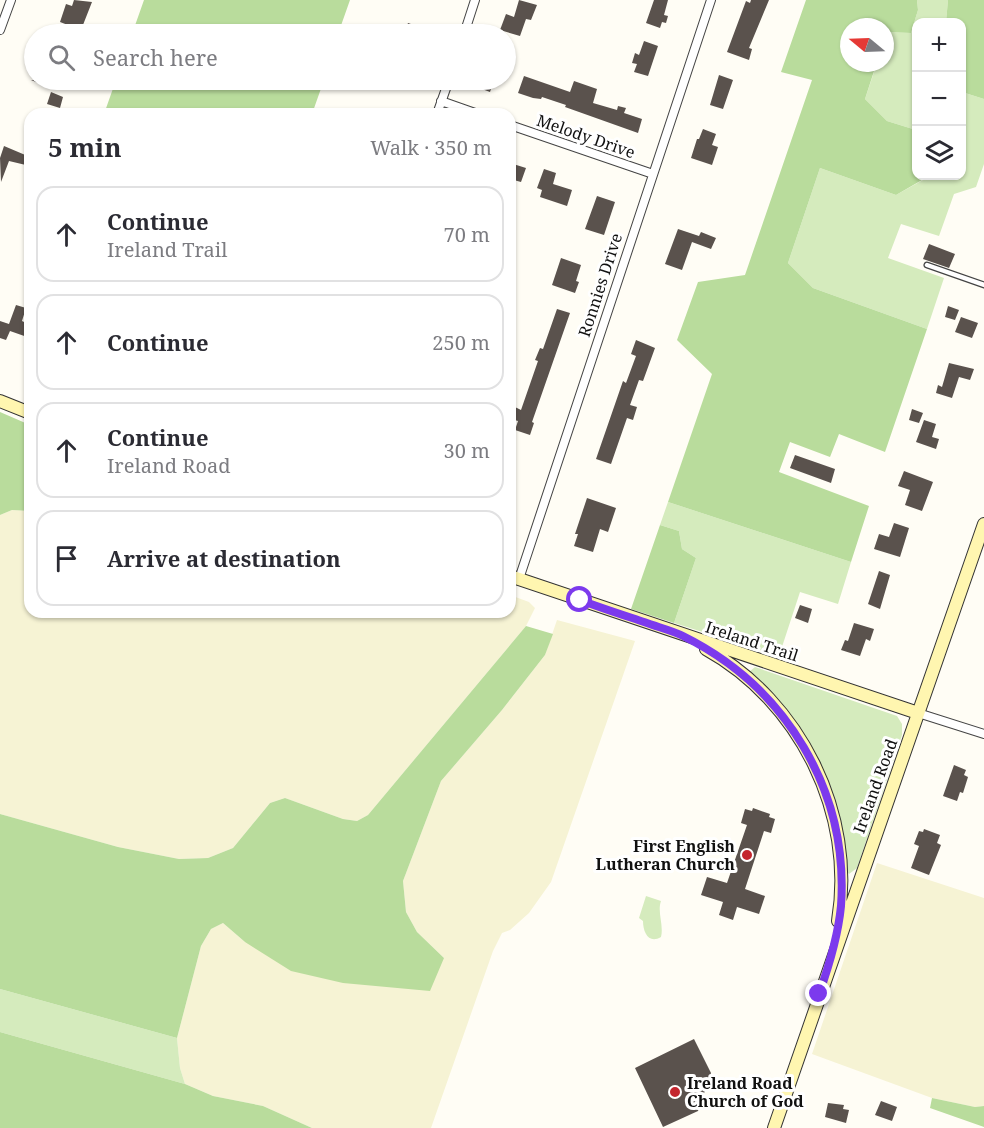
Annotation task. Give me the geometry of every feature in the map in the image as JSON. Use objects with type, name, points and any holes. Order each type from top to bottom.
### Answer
[{"type":"main road","points":[[0,401],[24,411]]},
{"type":"main road","name":"Ireland Road","points":[[774,1128],[984,524]]},
{"type":"main road","name":"Ireland Trail","points":[[516,579],[918,713]]},
{"type":"main road","points":[[681,635],[733,666],[755,685],[790,725],[814,765],[830,804],[840,850],[841,908],[833,955]]},
{"type":"street","points":[[0,30],[11,0]]},
{"type":"street","points":[[468,24],[476,0]]},
{"type":"street","name":"Ronnies Drive","points":[[516,572],[711,0]]},
{"type":"street","points":[[439,108],[445,90]]},
{"type":"street","points":[[441,101],[461,108]]},
{"type":"street","name":"Melody Drive","points":[[516,127],[652,174]]},
{"type":"street","name":"Ireland Trail","points":[[918,713],[984,734]]},
{"type":"lane","points":[[927,265],[984,285]]},
{"type":"shaded area","points":[[12,510],[24,511],[24,618],[516,618],[516,597],[529,602],[535,608],[526,626],[368,815],[357,821],[343,819],[285,798],[270,803],[233,848],[208,858],[179,859],[118,847],[0,814],[0,515]]},
{"type":"shaded area","points":[[557,620],[635,641],[551,882],[529,913],[510,930],[502,933],[493,951],[431,1128],[312,1128],[263,1106],[213,1096],[185,1084],[180,1068],[177,1038],[201,946],[211,929],[223,923],[245,942],[444,958],[417,932],[406,912],[403,881],[441,781],[502,710],[545,655]]},
{"type":"shaded area","points":[[877,863],[984,898],[984,1106],[975,1107],[932,1098],[812,1054]]},
{"type":"green space","points":[[144,0],[350,0],[342,24],[136,24]]},
{"type":"green space","points":[[806,0],[917,0],[918,10],[916,18],[912,18],[911,33],[894,32],[894,18],[840,18],[840,72],[874,72],[865,99],[887,121],[912,129],[912,180],[922,180],[896,195],[820,168],[788,263],[813,288],[927,329],[885,452],[839,434],[830,457],[790,442],[779,472],[869,506],[851,562],[668,502],[712,374],[677,340],[698,282],[745,275],[812,80],[781,72]]},
{"type":"green space","points":[[917,0],[948,0],[946,18],[916,18]]},
{"type":"green space","points":[[948,0],[984,0],[984,99],[966,93],[966,18],[946,18]]},
{"type":"green space","points":[[912,30],[912,129],[887,121],[865,99],[874,72],[894,72],[894,32],[911,33]]},
{"type":"green space","points":[[112,90],[320,90],[314,108],[106,108]]},
{"type":"green space","points":[[966,93],[984,99],[984,164],[976,187],[954,194],[939,236],[901,224],[888,258],[944,278],[927,329],[813,288],[788,263],[820,168],[896,195],[923,180],[966,180]]},
{"type":"green space","points":[[0,412],[24,422],[24,511],[12,510],[0,515]]},
{"type":"green space","points":[[668,502],[851,562],[838,604],[800,592],[779,656],[674,623],[696,558],[682,549],[679,531],[660,525]]},
{"type":"green space","points":[[660,525],[679,531],[682,549],[696,558],[674,623],[631,609]]},
{"type":"green space","points":[[526,626],[553,634],[545,655],[502,710],[441,781],[403,881],[406,912],[417,932],[444,958],[430,991],[343,983],[291,971],[245,942],[223,923],[211,929],[201,946],[177,1038],[0,989],[0,814],[118,847],[179,859],[208,858],[233,848],[270,803],[285,798],[343,819],[357,821],[368,815]]},
{"type":"green space","points":[[755,667],[897,716],[902,724],[902,735],[857,868],[849,874],[838,814],[819,761],[789,713],[749,672]]},
{"type":"green space","points":[[646,896],[661,901],[662,932],[661,937],[657,939],[648,936],[644,930],[643,921],[639,918]]},
{"type":"green space","points":[[0,989],[177,1038],[180,1068],[185,1084],[0,1032]]},
{"type":"green space","points":[[0,1032],[185,1084],[213,1096],[263,1106],[312,1128],[0,1128]]},
{"type":"green space","points":[[932,1098],[975,1107],[984,1106],[984,1127],[930,1108]]},
{"type":"building","points":[[74,0],[92,2],[83,24],[60,22],[66,4],[72,6]]},
{"type":"building","points":[[519,0],[537,5],[531,20],[526,19],[520,36],[516,35],[516,24],[502,24],[506,14],[514,17]]},
{"type":"building","points":[[654,0],[668,0],[664,15],[668,16],[666,23],[662,22],[660,28],[646,23]]},
{"type":"building","points":[[751,0],[769,0],[749,48],[752,49],[749,60],[727,52],[746,1],[750,3]]},
{"type":"building","points":[[644,41],[658,46],[648,76],[634,72],[637,64],[632,63],[635,53],[639,55]]},
{"type":"building","points":[[719,75],[733,80],[723,109],[710,105]]},
{"type":"building","points":[[524,76],[570,92],[574,81],[597,89],[593,103],[617,110],[618,106],[626,108],[624,113],[642,119],[638,133],[542,97],[541,99],[533,98],[518,93]]},
{"type":"building","points":[[51,92],[63,97],[60,108],[47,104]]},
{"type":"building","points":[[703,129],[716,134],[712,145],[718,147],[712,165],[691,158]]},
{"type":"building","points":[[4,146],[24,154],[24,165],[9,161],[1,182],[0,158]]},
{"type":"building","points":[[516,165],[526,168],[521,182],[516,181]]},
{"type":"building","points":[[544,169],[556,173],[553,184],[572,190],[567,206],[540,197],[542,190],[537,188]]},
{"type":"building","points":[[597,196],[615,202],[604,235],[585,229]]},
{"type":"building","points":[[678,229],[699,236],[701,232],[716,238],[711,249],[692,242],[682,270],[665,264]]},
{"type":"building","points":[[929,244],[955,254],[949,268],[923,259]]},
{"type":"building","points":[[561,258],[581,265],[575,293],[552,285]]},
{"type":"building","points":[[16,305],[24,307],[22,321],[24,322],[24,336],[10,331],[6,340],[0,338],[0,321],[9,324]]},
{"type":"building","points":[[948,306],[959,310],[955,320],[945,317]]},
{"type":"building","points":[[557,309],[570,313],[532,422],[534,423],[530,435],[516,430],[518,421],[516,420],[516,408],[521,410],[538,361],[535,360],[540,348],[543,349]]},
{"type":"building","points":[[961,317],[978,323],[972,338],[955,332]]},
{"type":"building","points":[[636,340],[655,348],[643,381],[639,380],[630,405],[637,407],[633,420],[627,418],[611,464],[596,459],[623,381],[626,383],[636,356],[631,354]]},
{"type":"building","points":[[949,363],[974,369],[970,380],[959,377],[952,398],[936,393],[938,385],[942,387]]},
{"type":"building","points":[[912,409],[923,413],[919,423],[909,420]]},
{"type":"building","points":[[924,420],[936,424],[932,437],[939,439],[936,449],[916,442]]},
{"type":"building","points":[[795,455],[835,469],[831,483],[790,468]]},
{"type":"building","points":[[904,471],[933,482],[922,511],[905,505],[910,490],[898,486]]},
{"type":"building","points":[[587,498],[616,508],[608,532],[600,529],[593,552],[574,546],[578,534],[575,534]]},
{"type":"building","points":[[894,523],[909,528],[900,557],[874,549],[879,534],[889,537]]},
{"type":"building","points":[[879,571],[890,575],[880,609],[868,604]]},
{"type":"building","points":[[800,605],[812,609],[808,623],[795,618]]},
{"type":"building","points":[[854,623],[874,629],[870,641],[866,639],[860,656],[841,650],[845,640],[848,641]]},
{"type":"building","points":[[954,765],[966,770],[964,775],[968,777],[963,793],[960,792],[957,801],[943,796]]},
{"type":"building","name":"First English Lutheran Church","points":[[753,808],[770,814],[769,817],[775,819],[771,833],[764,831],[745,889],[765,896],[759,914],[737,907],[733,920],[719,915],[723,902],[701,895],[707,877],[727,883],[747,825],[741,823],[745,809],[752,811]]},
{"type":"building","points":[[924,829],[940,835],[937,843],[941,845],[929,875],[911,868],[919,846],[914,844],[919,831],[923,832]]},
{"type":"building","name":"Ireland Road Church of God","points":[[694,1039],[711,1073],[698,1111],[663,1127],[635,1068]]},
{"type":"building","points":[[881,1101],[897,1107],[892,1121],[875,1115]]},
{"type":"building","points":[[828,1103],[844,1105],[843,1109],[849,1110],[846,1123],[825,1117]]},
{"type":"place","name":"First English Lutheran Church","points":[[747,855]]},
{"type":"place","name":"Ireland Road Church of God","points":[[675,1092]]},
{"type":"route","points":[[580,600],[681,635],[714,653],[755,685],[775,706],[802,741],[824,786],[830,804],[836,825],[842,875],[841,908],[833,955],[819,994]]}]
